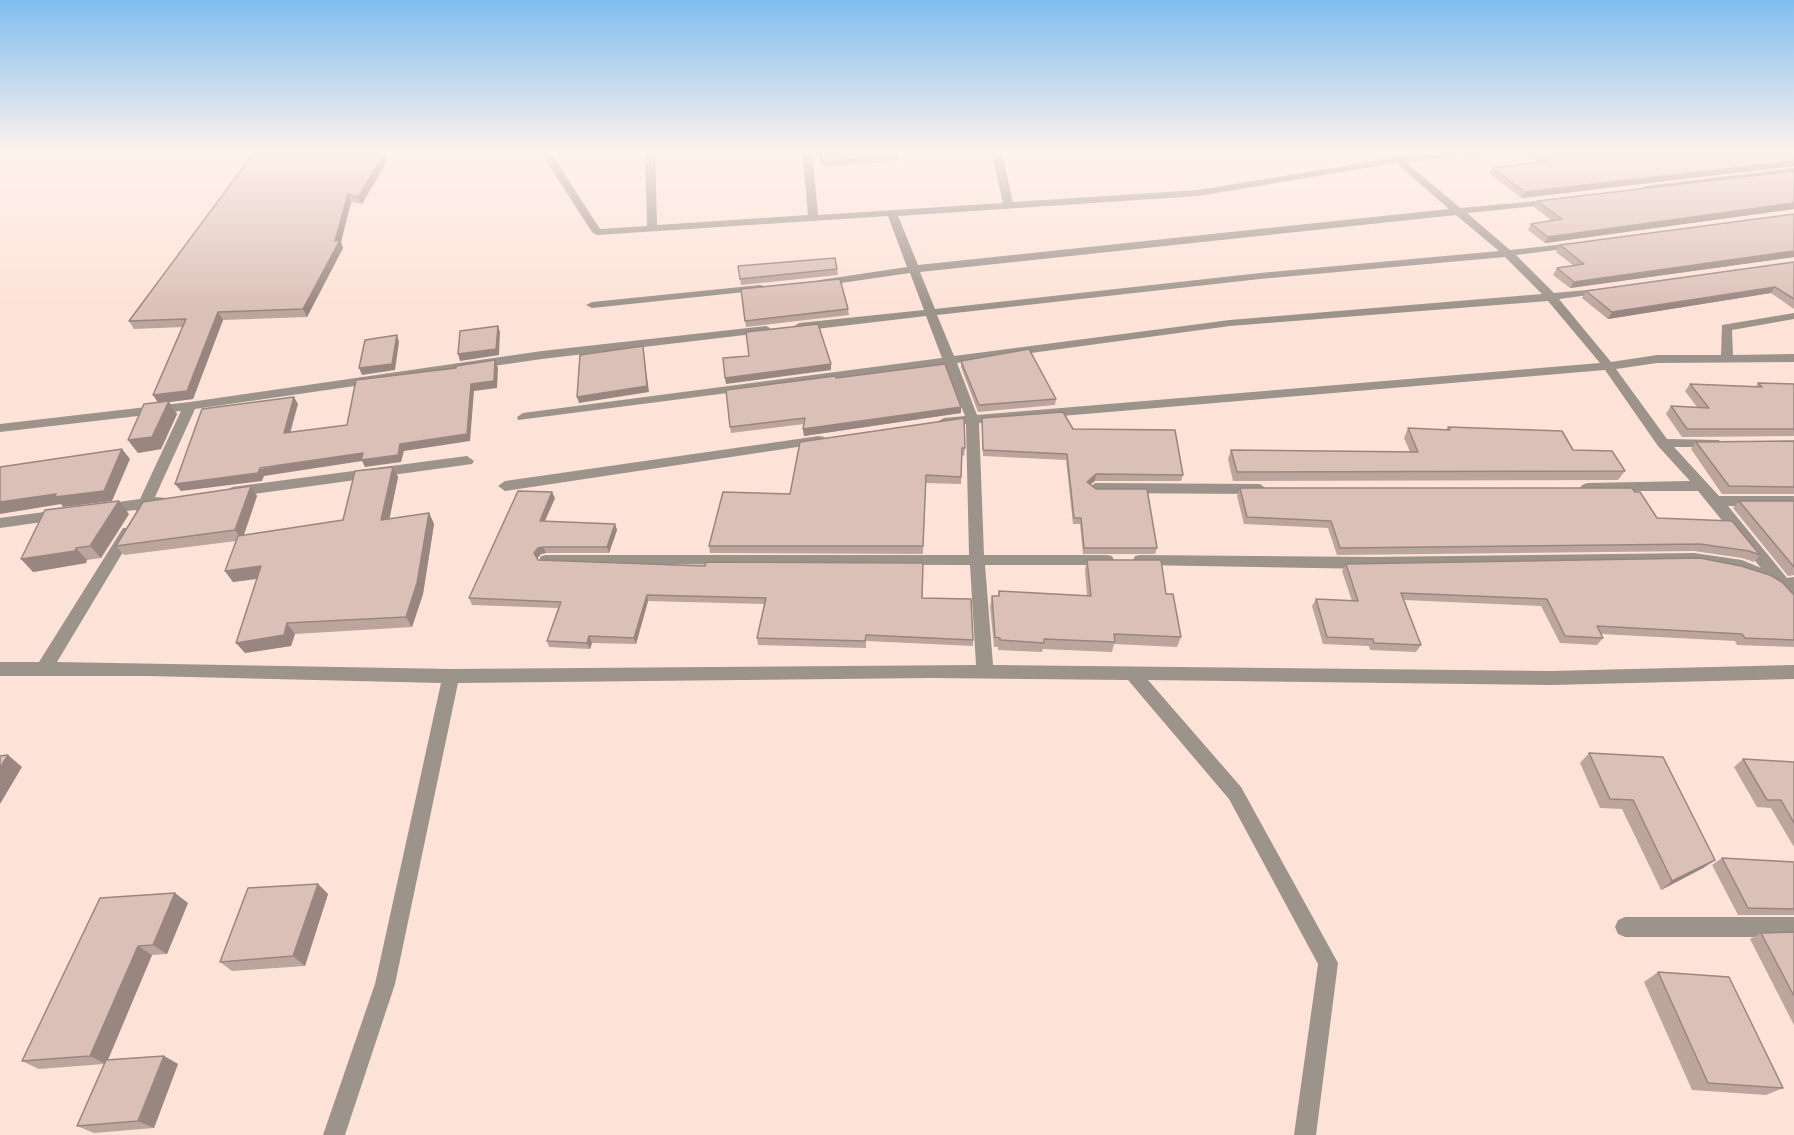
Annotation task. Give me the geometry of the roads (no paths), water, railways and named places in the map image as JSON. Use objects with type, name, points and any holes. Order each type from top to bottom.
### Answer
[{"type":"street","points":[[578,203],[597,232],[1041,203]]},
{"type":"street","points":[[652,203],[652,229]]},
{"type":"street","points":[[812,203],[813,219]]},
{"type":"street","points":[[1449,203],[1494,239],[1551,297],[1608,366],[1663,443],[1789,583],[1794,598]]},
{"type":"street","points":[[808,284],[914,269],[1533,203]]},
{"type":"street","points":[[892,214],[972,418],[977,560],[985,672]]},
{"type":"street","points":[[0,428],[190,405],[542,355],[1260,276],[1509,253],[1588,243]]},
{"type":"street","points":[[592,305],[774,287]]},
{"type":"street","points":[[523,417],[1230,323],[1551,297],[1621,288]]},
{"type":"street","points":[[1727,358],[1726,327],[1794,316]]},
{"type":"street","points":[[926,425],[972,418],[1287,395],[1608,366],[1657,359],[1794,358]]},
{"type":"street","points":[[44,669],[146,503],[190,405]]},
{"type":"street","points":[[505,486],[832,438]]},
{"type":"street","points":[[1663,443],[1722,443]]},
{"type":"street","points":[[218,494],[467,461]]},
{"type":"street","points":[[1568,488],[1701,486]]},
{"type":"street","points":[[1095,488],[1272,489]]},
{"type":"street","points":[[0,523],[170,500]]},
{"type":"street","points":[[1714,501],[1794,501]]},
{"type":"street","points":[[546,560],[1373,563],[1695,558],[1742,566],[1789,583]]},
{"type":"street","points":[[0,669],[148,669],[451,676],[985,672],[1551,678],[1794,672]]},
{"type":"street","points":[[1133,674],[1235,793],[1328,963],[1305,1135]]},
{"type":"street","points":[[334,1135],[385,984],[451,676]]},
{"type":"street","points":[[1625,927],[1794,927]]}]
